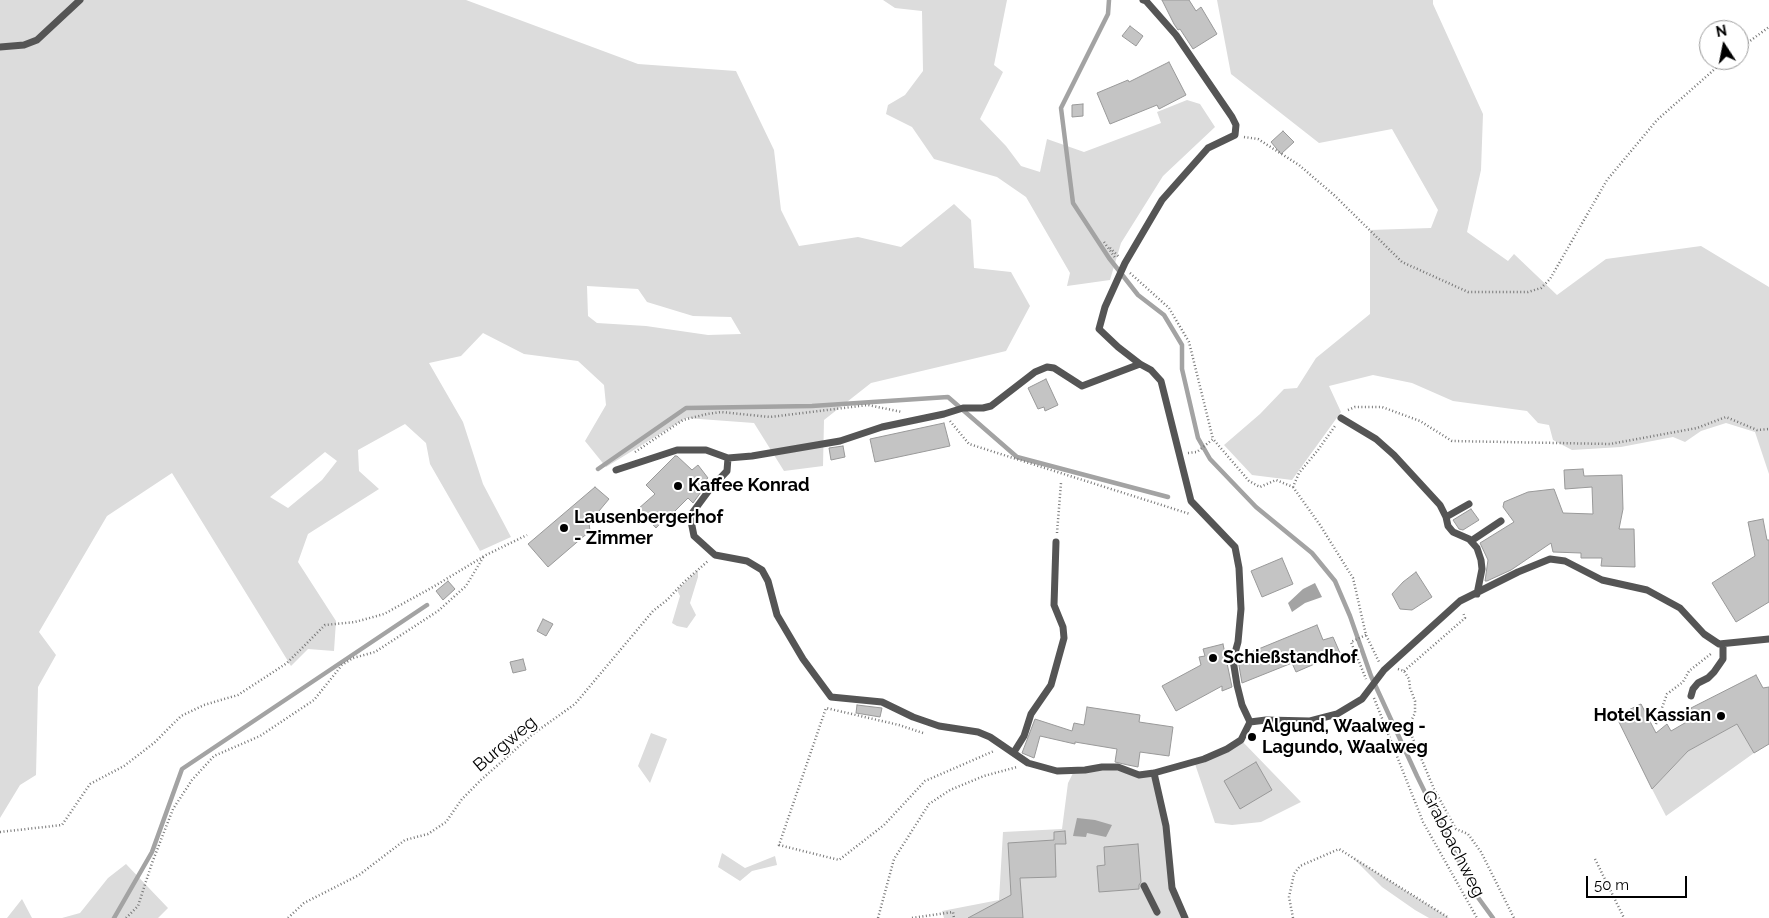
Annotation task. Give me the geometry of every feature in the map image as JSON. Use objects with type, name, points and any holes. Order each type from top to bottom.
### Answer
[{"type":"lane","points":[[0,47],[24,45],[37,40],[80,0]]},
{"type":"lane","points":[[1143,0],[1176,35],[1232,117],[1236,125],[1235,135],[1208,148],[1162,200],[1123,264],[1105,307],[1100,329],[1140,364],[1151,370],[1161,381],[1180,464],[1191,501],[1226,536],[1235,548],[1238,558],[1241,609],[1238,642],[1233,660],[1242,705],[1250,722]]},
{"type":"lane","points":[[616,470],[677,450],[706,450],[728,458],[752,456],[840,441],[882,427],[944,414],[963,408],[991,406],[1035,372],[1047,367],[1054,368],[1082,386],[1140,364]]},
{"type":"lane","points":[[1341,418],[1376,439],[1394,455],[1440,504],[1448,526],[1453,532],[1471,541],[1477,548],[1482,569],[1477,594]]},
{"type":"lane","points":[[728,458],[727,471],[710,489],[690,516],[694,536],[715,555],[748,561],[762,570],[768,581],[776,614],[803,659],[831,697],[882,702],[913,717],[940,726],[978,732],[990,737],[1028,763],[1057,771],[1118,767],[1139,775],[1154,773],[1204,759],[1226,749],[1241,740],[1250,722]]},
{"type":"lane","points":[[1446,517],[1469,504]]},
{"type":"lane","points":[[1471,541],[1501,521]]},
{"type":"lane","points":[[1014,752],[1024,736],[1032,714],[1051,685],[1064,638],[1064,627],[1054,605],[1056,542]]},
{"type":"lane","points":[[1250,722],[1266,720],[1310,721],[1338,714],[1362,699],[1387,667],[1460,601],[1518,572],[1550,559],[1564,561],[1602,580],[1648,590],[1680,608],[1704,634],[1721,644],[1769,639]]},
{"type":"lane","points":[[1691,696],[1693,689],[1698,683],[1708,678],[1723,659],[1721,644]]},
{"type":"lane","points":[[1154,773],[1166,826],[1172,888],[1185,918]]},
{"type":"lane","points":[[1144,886],[1157,912]]},
{"type":"path","points":[[1749,42],[1769,27]]},
{"type":"path","points":[[1235,135],[1258,139],[1300,165],[1334,195],[1402,262],[1468,292],[1528,292],[1541,288],[1550,279],[1607,180],[1657,120],[1714,70]]},
{"type":"path","points":[[1123,264],[1104,242],[1123,264]]},
{"type":"path","points":[[1127,271],[1169,308],[1189,342],[1213,439],[1249,481],[1260,487],[1276,480],[1293,486],[1353,578],[1366,635],[1380,663],[1387,667],[1404,671],[1409,679],[1415,701],[1415,713],[1408,727],[1434,789],[1456,829],[1468,834],[1481,852],[1514,918]]},
{"type":"path","points":[[616,470],[628,458],[684,420],[707,414],[721,412],[770,417],[868,406],[904,412]]},
{"type":"path","points":[[1293,486],[1299,473],[1318,450],[1345,411],[1355,407],[1382,407],[1420,421],[1452,441],[1610,444],[1697,428],[1726,417],[1757,430],[1769,430]]},
{"type":"path","points":[[944,414],[969,444],[1193,515],[1203,515]]},
{"type":"path","points":[[1197,452],[1213,439]]},
{"type":"path","points":[[1056,542],[1061,483]]},
{"type":"path","points":[[0,832],[62,826],[90,784],[124,766],[154,743],[181,716],[204,705],[238,694],[287,663],[326,625],[355,622],[384,614],[486,555],[527,535]]},
{"type":"path","points":[[126,918],[138,906],[152,863],[174,809],[192,780],[214,756],[260,736],[314,700],[342,665],[353,658],[375,652],[438,611],[466,586],[486,555]]},
{"type":"path","name":"Burgweg","points":[[288,918],[304,904],[359,875],[405,840],[428,834],[446,822],[462,799],[482,779],[533,734],[575,704],[653,611],[668,600],[684,582],[715,555]]},
{"type":"path","points":[[1404,671],[1465,618],[1460,601]]},
{"type":"path","points":[[1366,635],[1351,642],[1368,683]]},
{"type":"path","points":[[1656,724],[1667,694],[1683,682],[1689,670],[1712,654],[1721,644]]},
{"type":"path","name":"Grabbachweg","points":[[1369,692],[1423,822],[1477,918]]},
{"type":"path","points":[[932,734],[826,708],[779,845],[839,860],[884,825],[925,781],[995,750],[1006,749]]},
{"type":"path","points":[[988,746],[995,750]]},
{"type":"path","points":[[878,918],[894,859],[929,804],[950,790],[984,776],[1028,763]]},
{"type":"path","points":[[1293,918],[1289,897],[1294,874],[1300,866],[1340,849],[1449,918]]},
{"type":"path","points":[[1595,860],[1624,918]]},
{"type":"path","points":[[912,918],[953,912],[954,918]]},
{"type":"shaded area","points":[[0,0],[466,0],[638,64],[736,71],[774,150],[781,210],[799,246],[858,237],[901,247],[954,204],[971,220],[974,268],[1011,272],[1030,306],[1006,351],[871,383],[824,420],[823,466],[784,471],[754,423],[686,418],[606,467],[585,441],[606,405],[604,385],[578,361],[524,354],[483,333],[461,356],[429,363],[463,422],[483,484],[511,537],[480,551],[430,464],[426,443],[405,424],[358,450],[359,471],[379,489],[308,534],[298,562],[336,621],[334,651],[308,649],[291,666],[172,473],[107,516],[39,632],[56,655],[38,687],[36,775],[20,785],[0,818]],"holes":[[[587,286],[638,289],[647,302],[693,316],[731,317],[741,334],[708,335],[646,326],[597,323],[588,316]],[[325,452],[337,461],[322,480],[288,508],[270,497]]]},
{"type":"shaded area","points":[[883,0],[1007,0],[994,65],[1003,72],[980,119],[1006,146],[1021,166],[1040,172],[1047,139],[1084,152],[1161,123],[1157,112],[1187,100],[1200,104],[1215,127],[1163,176],[1121,243],[1110,280],[1067,286],[1070,273],[1026,197],[997,177],[934,159],[912,127],[886,114],[888,105],[905,95],[923,71],[922,11],[895,8]]},
{"type":"shaded area","points":[[1217,0],[1433,0],[1433,4],[1483,114],[1481,170],[1467,232],[1508,261],[1514,254],[1557,295],[1606,259],[1701,246],[1769,287],[1769,474],[1755,432],[1726,423],[1701,431],[1685,442],[1673,437],[1621,447],[1572,450],[1553,440],[1549,425],[1538,423],[1527,411],[1453,401],[1412,383],[1373,375],[1329,386],[1341,412],[1292,480],[1252,475],[1224,445],[1260,414],[1284,389],[1297,388],[1316,358],[1370,314],[1370,230],[1431,228],[1438,210],[1392,129],[1319,143],[1231,74]]},
{"type":"shaded area","points":[[698,570],[698,577],[690,603],[696,615],[687,628],[677,626],[672,623],[680,596],[677,590]]},
{"type":"shaded area","points":[[1315,583],[1322,597],[1305,603],[1292,612],[1288,603],[1303,589]]},
{"type":"shaded area","points":[[1737,724],[1754,753],[1666,816],[1652,789],[1688,751]]},
{"type":"shaded area","points":[[651,733],[667,739],[650,783],[638,766]]},
{"type":"shaded area","points":[[1241,740],[1301,802],[1261,822],[1232,825],[1215,823],[1194,761]]},
{"type":"shaded area","points":[[1102,767],[1139,775],[1154,773],[1166,826],[1172,888],[1185,918],[944,918],[942,911],[999,900],[1003,832],[1062,829],[1068,783],[1074,771]]},
{"type":"shaded area","points":[[1077,818],[1095,820],[1112,825],[1106,837],[1087,833],[1086,837],[1073,836]]},
{"type":"shaded area","points":[[722,853],[745,868],[775,856],[777,865],[752,871],[740,881],[718,867]]},
{"type":"shaded area","points":[[1352,857],[1449,918],[1429,918],[1415,910],[1382,887]]},
{"type":"shaded area","points":[[126,864],[168,908],[158,918],[62,918],[80,913],[108,878]]},
{"type":"shaded area","points":[[22,899],[32,918],[7,918]]},
{"type":"building","points":[[1162,0],[1189,0],[1196,11],[1201,7],[1217,34],[1193,49],[1180,29],[1178,30],[1174,24]]},
{"type":"building","points":[[1130,26],[1143,36],[1136,46],[1122,36]]},
{"type":"building","points":[[1169,62],[1186,95],[1159,109],[1157,105],[1110,124],[1097,93],[1128,80],[1129,82]]},
{"type":"building","points":[[1083,104],[1083,116],[1072,117],[1072,105]]},
{"type":"building","points":[[1283,131],[1294,142],[1281,154],[1271,142]]},
{"type":"building","points":[[1046,379],[1058,405],[1045,411],[1044,407],[1038,409],[1028,388]]},
{"type":"building","points":[[944,423],[950,446],[875,462],[870,439]]},
{"type":"building","points":[[843,446],[845,457],[831,460],[829,448]]},
{"type":"building","points":[[675,456],[692,470],[698,465],[708,478],[703,482],[706,485],[693,503],[688,498],[656,528],[638,509],[655,494],[646,485]]},
{"type":"building","points":[[1583,469],[1584,476],[1622,475],[1623,509],[1619,529],[1634,529],[1635,567],[1601,566],[1602,558],[1581,558],[1581,553],[1553,552],[1551,543],[1511,570],[1485,581],[1488,560],[1480,543],[1514,522],[1503,507],[1504,502],[1528,492],[1554,489],[1563,513],[1593,514],[1592,487],[1565,489],[1564,470]]},
{"type":"building","points":[[595,487],[609,499],[589,523],[590,531],[548,567],[528,544]]},
{"type":"building","points":[[1471,509],[1479,520],[1463,530],[1459,529],[1453,520]]},
{"type":"building","points":[[1763,519],[1767,540],[1769,540],[1769,602],[1736,622],[1712,583],[1755,556],[1748,522]]},
{"type":"building","points":[[1282,558],[1293,584],[1262,597],[1251,571]]},
{"type":"building","points":[[1416,572],[1432,597],[1412,610],[1400,609],[1392,594]]},
{"type":"building","points":[[448,581],[455,589],[443,600],[436,591]]},
{"type":"building","points":[[543,619],[553,624],[546,636],[537,631]]},
{"type":"building","points":[[1317,625],[1323,640],[1333,637],[1340,653],[1296,672],[1292,663],[1242,683],[1239,657]]},
{"type":"building","points":[[1223,644],[1232,687],[1222,691],[1222,686],[1176,711],[1162,686],[1201,665],[1199,657],[1205,656],[1203,649]]},
{"type":"building","points":[[523,659],[526,670],[513,673],[510,662]]},
{"type":"building","points":[[1756,675],[1763,688],[1769,687],[1769,744],[1754,753],[1737,724],[1688,751],[1652,789],[1616,716],[1641,704],[1656,733],[1667,724],[1671,731],[1697,716],[1691,708]]},
{"type":"building","points":[[857,705],[882,708],[880,717],[856,713]]},
{"type":"building","points":[[1087,707],[1140,715],[1139,722],[1173,727],[1169,756],[1140,752],[1138,767],[1115,762],[1117,749],[1075,742],[1075,744],[1040,736],[1034,758],[1022,753],[1035,719],[1072,731],[1074,723],[1084,725]]},
{"type":"building","points":[[1256,762],[1272,790],[1240,809],[1224,781]]},
{"type":"building","points":[[1065,831],[1066,844],[1055,844],[1056,877],[1020,878],[1023,918],[968,918],[1011,895],[1008,843],[1054,840],[1054,832]]},
{"type":"building","points":[[1138,844],[1141,882],[1139,889],[1099,892],[1097,866],[1105,865],[1104,847]]},
{"type":"waterway","points":[[1109,0],[1108,14],[1061,108],[1073,203],[1109,258],[1138,295],[1164,315],[1182,345],[1182,369],[1198,438],[1210,459],[1256,507],[1312,553],[1335,581],[1350,616],[1371,676],[1417,776],[1474,892],[1493,918]]},
{"type":"waterway","points":[[598,469],[686,408],[812,406],[948,397],[1017,457],[1168,497]]},
{"type":"waterway","points":[[114,918],[152,852],[182,769],[427,605]]},
{"type":"place","name":"Kaffee Konrad","points":[[678,486]]},
{"type":"place","name":"Lausenbergerhof - Zimmer","points":[[564,528]]},
{"type":"place","name":"Schießstandhof","points":[[1213,658]]},
{"type":"place","name":"Hotel Kassian","points":[[1721,716]]},
{"type":"place","name":"Algund, Waalweg - Lagundo, Waalweg","points":[[1252,737]]}]
